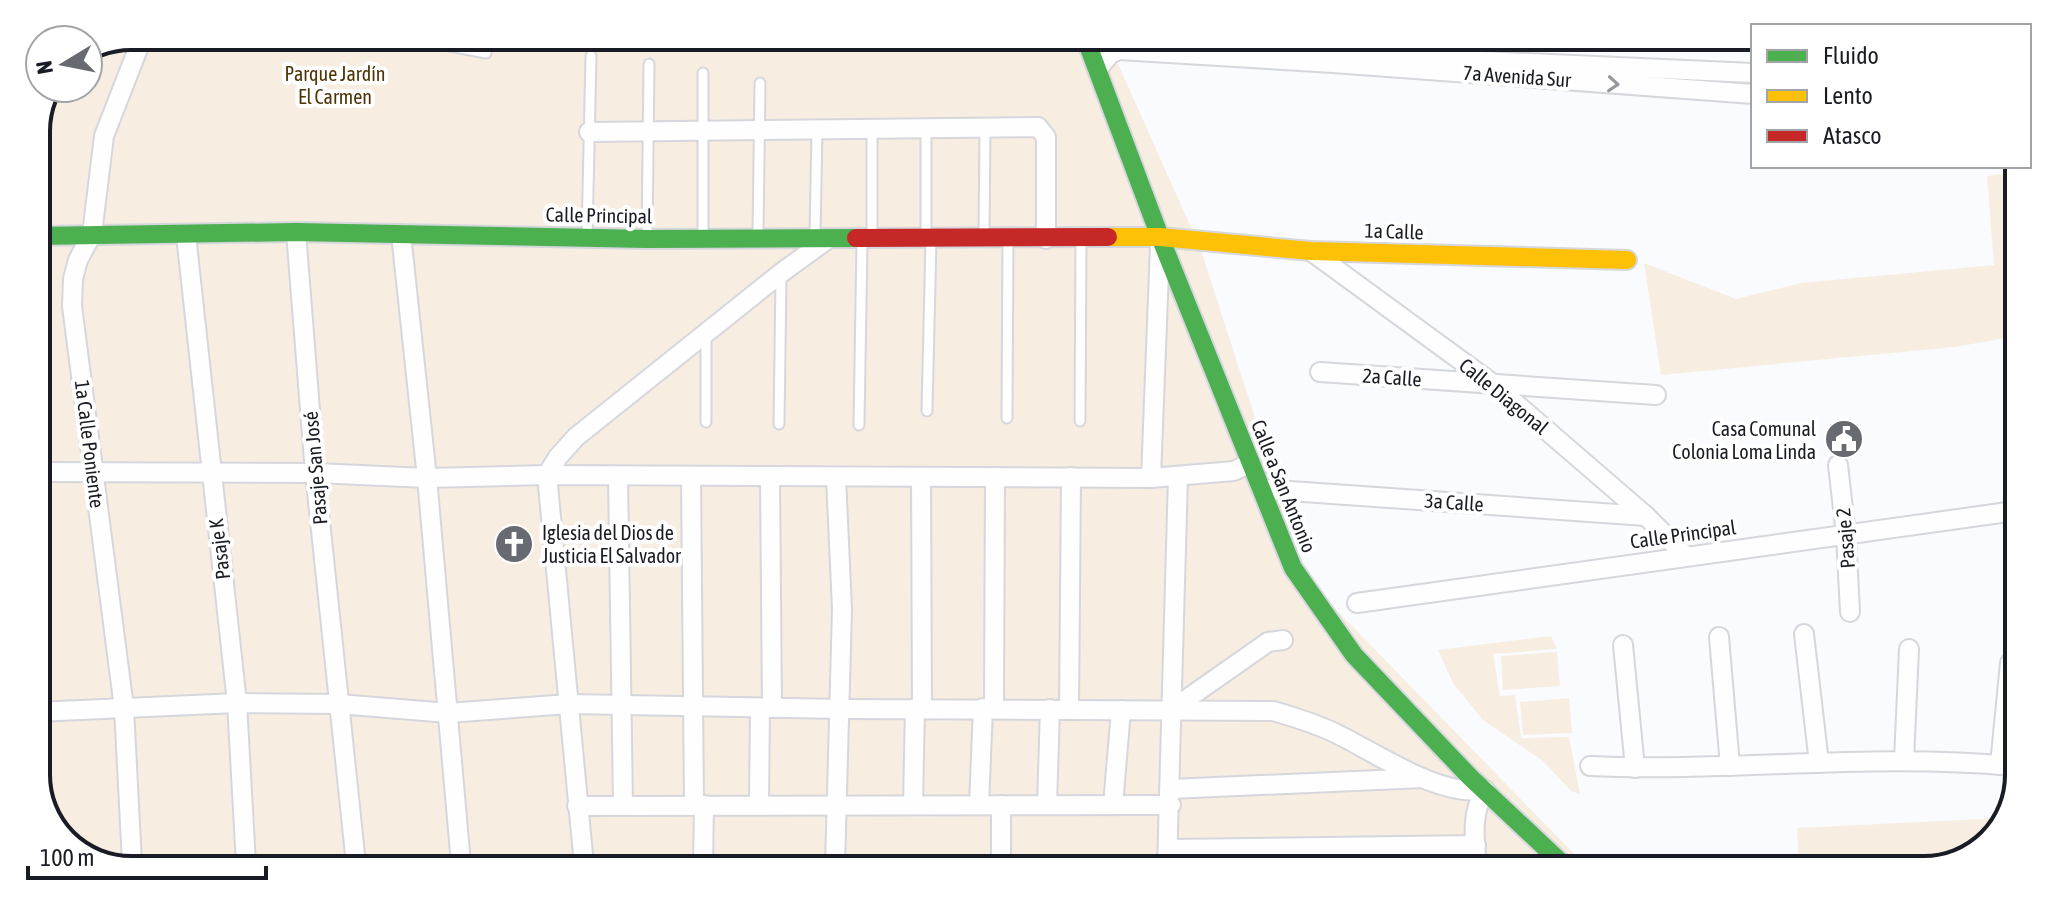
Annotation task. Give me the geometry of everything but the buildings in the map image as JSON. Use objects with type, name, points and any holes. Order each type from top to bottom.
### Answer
[{"type":"street","name":"1a Calle Poniente","points":[[132,856],[124,708],[72,306],[73,279],[78,260],[92,234],[104,136],[138,50]]},
{"type":"street","name":"Calle a San Antonio","points":[[1090,50],[1160,237],[1293,568],[1345,643],[1485,790],[1554,856]]},
{"type":"street","name":"7a Avenida Sur","points":[[1097,70],[1110,54],[1119,50],[1751,94]]},
{"type":"street","name":"7a Avenida Sur","points":[[1357,50],[1483,61],[1751,73]]},
{"type":"street","points":[[589,132],[1038,127],[1044,131],[1046,239]]},
{"type":"street","name":"Calle Principal","points":[[50,236],[296,232],[647,239],[1160,237]]},
{"type":"street","name":"Pasaje San José","points":[[296,232],[315,473],[355,856]]},
{"type":"street","points":[[401,234],[427,478],[460,856]]},
{"type":"street","name":"Pasaje K","points":[[186,235],[237,703],[245,856]]},
{"type":"street","points":[[1151,478],[1160,237]]},
{"type":"street","name":"1a Calle","points":[[1160,237],[1311,251],[1627,260]]},
{"type":"street","points":[[583,856],[547,475],[576,437],[822,239]]},
{"type":"street","name":"Calle Diagonal","points":[[1311,251],[1493,384],[1646,516],[1686,556]]},
{"type":"street","name":"2a Calle","points":[[1320,372],[1656,395]]},
{"type":"street","points":[[50,472],[315,473],[427,478],[547,475],[1151,478],[1234,471],[1250,463]]},
{"type":"street","name":"Pasaje 2","points":[[1838,465],[1850,612]]},
{"type":"street","points":[[618,476],[624,707],[623,805]]},
{"type":"street","points":[[691,476],[693,706],[702,856]]},
{"type":"street","points":[[759,805],[766,708],[770,476]]},
{"type":"street","points":[[1168,856],[1178,476]]},
{"type":"street","points":[[835,856],[842,609],[836,477]]},
{"type":"street","points":[[913,805],[918,708],[921,477]]},
{"type":"street","points":[[979,805],[988,708],[995,477]]},
{"type":"street","points":[[1047,805],[1059,709],[1071,477]]},
{"type":"street","name":"3a Calle","points":[[1261,489],[1646,516]]},
{"type":"street","name":"Calle Principal","points":[[1357,603],[2005,512]]},
{"type":"street","points":[[1804,634],[1819,763]]},
{"type":"street","points":[[1719,637],[1730,766]]},
{"type":"street","points":[[1171,710],[1268,642],[1283,640]]},
{"type":"street","points":[[1623,645],[1635,768]]},
{"type":"street","points":[[1904,760],[1909,649]]},
{"type":"street","points":[[50,711],[237,703],[339,704],[448,713],[569,704],[624,707],[1273,711],[1333,732],[1424,778],[1457,790],[1485,790]]},
{"type":"street","points":[[1113,805],[1121,710]]},
{"type":"street","points":[[1590,766],[1635,768],[1904,760],[2005,766]]},
{"type":"street","points":[[577,806],[1113,805],[1170,797],[1424,778]]},
{"type":"street","points":[[1476,856],[1476,805],[1485,790]]},
{"type":"street","points":[[1001,805],[1001,856]]},
{"type":"street","points":[[1215,856],[1476,845]]},
{"type":"lane","points":[[470,50],[486,53]]},
{"type":"lane","points":[[587,237],[591,56]]},
{"type":"lane","points":[[647,239],[649,64]]},
{"type":"lane","points":[[703,73],[703,239]]},
{"type":"lane","points":[[757,239],[760,83]]},
{"type":"lane","points":[[926,128],[927,411]]},
{"type":"lane","points":[[984,239],[985,128]]},
{"type":"lane","points":[[817,129],[822,239]]},
{"type":"lane","points":[[859,425],[872,129]]},
{"type":"lane","points":[[1007,418],[1008,238]]},
{"type":"lane","points":[[1080,421],[1081,238]]},
{"type":"lane","points":[[779,424],[781,273]]},
{"type":"lane","points":[[706,332],[706,422]]},
{"type":"green space","name":"Parque Jardín El Carmen","points":[[131,50],[1112,50],[1201,250],[1307,580],[1576,856],[131,856],[100,850],[70,829],[58,811],[50,781],[52,115],[55,104],[104,104],[104,55]]},
{"type":"green space","points":[[2005,174],[2005,338],[1955,347],[1661,375],[1644,263],[1736,299],[1801,283],[1994,265],[1987,176]]},
{"type":"green space","points":[[1551,636],[1557,649],[1493,654],[1500,696],[1515,695],[1521,738],[1569,737],[1580,794],[1571,791],[1543,761],[1483,720],[1453,683],[1438,650]]},
{"type":"green space","points":[[1557,652],[1560,686],[1503,690],[1501,656]]},
{"type":"green space","points":[[1569,698],[1572,733],[1523,735],[1520,702]]},
{"type":"green space","points":[[1992,819],[1978,836],[1960,848],[1924,856],[1798,856],[1797,828]]},
{"type":"traffic: fast","points":[[1090,50],[1160,237],[1293,568],[1354,655],[1470,777],[1554,856]]},
{"type":"traffic: fast","points":[[50,236],[296,232],[647,239],[856,238]]},
{"type":"traffic: slow","points":[[1108,237],[1160,237],[1311,251],[1627,260]]},
{"type":"traffic: jam","points":[[856,238],[1108,237]]},
{"type":"place","name":"Casa Comunal Colonia Loma Linda","points":[[1844,439]]},
{"type":"place","name":"Iglesia del Dios de Justicia El Salvador","points":[[514,544]]}]
